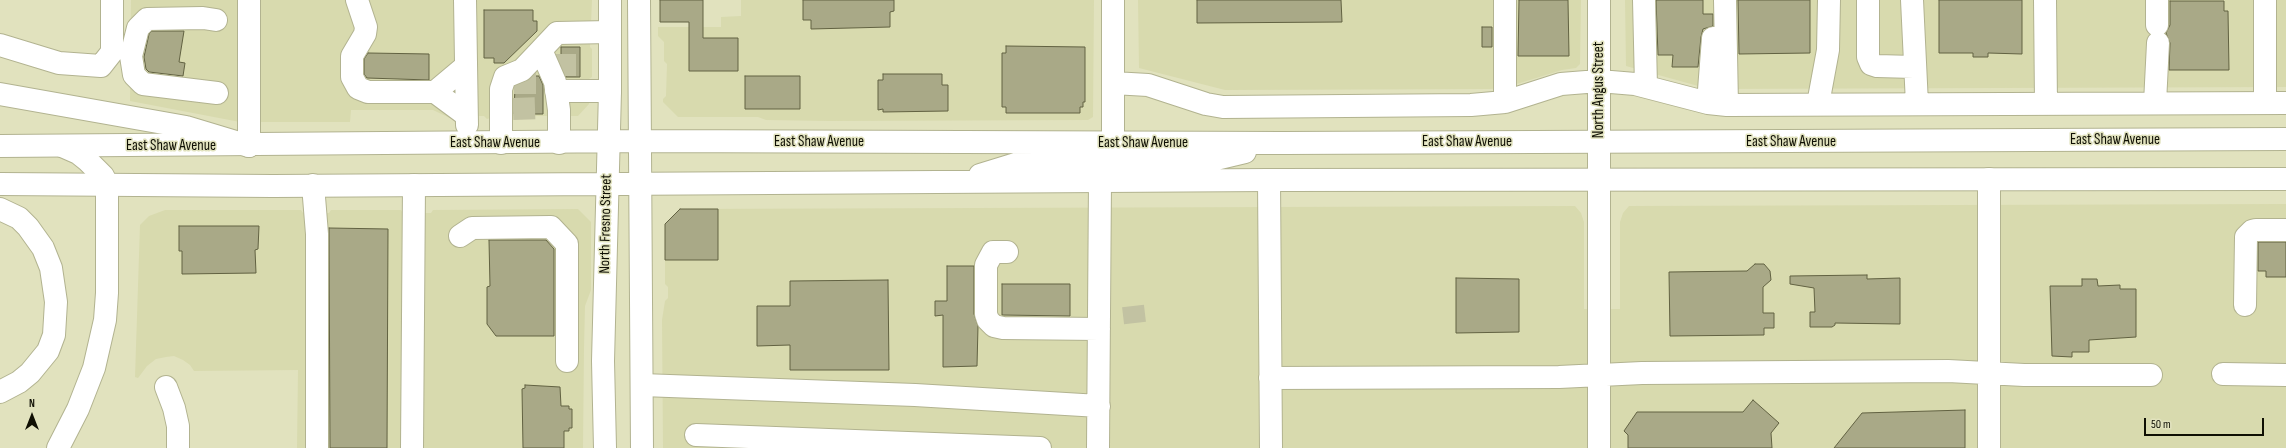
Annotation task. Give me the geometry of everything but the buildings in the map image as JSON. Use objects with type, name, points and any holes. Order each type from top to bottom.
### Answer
[{"type":"main road","points":[[0,46],[59,63],[101,66],[112,52],[112,0]]},
{"type":"main road","points":[[0,94],[186,127],[248,146],[249,0]]},
{"type":"main road","points":[[465,0],[467,143]]},
{"type":"main road","name":"North Fresno Street","points":[[606,448],[603,361],[610,91],[610,0]]},
{"type":"main road","points":[[639,0],[642,448]]},
{"type":"main road","points":[[956,182],[1019,163],[1096,162],[1106,159],[1111,152],[1113,143],[1113,0]]},
{"type":"main road","points":[[1505,0],[1505,102]]},
{"type":"main road","name":"North Angus Street","points":[[1599,0],[1599,448]]},
{"type":"main road","points":[[1644,0],[1646,86]]},
{"type":"main road","points":[[1712,0],[1717,104]]},
{"type":"main road","points":[[1717,104],[1725,0]]},
{"type":"main road","points":[[1818,104],[1828,50],[1828,0]]},
{"type":"main road","points":[[1868,0],[1868,57],[1871,64],[1877,66],[1914,67]]},
{"type":"main road","points":[[1912,0],[1914,67],[1917,104]]},
{"type":"main road","points":[[2044,0],[2046,104]]},
{"type":"main road","points":[[2155,103],[2158,34],[2157,0]]},
{"type":"main road","points":[[2265,0],[2265,103]]},
{"type":"main road","points":[[357,2],[366,27],[365,34],[352,56],[354,83],[362,90],[435,92],[466,115]]},
{"type":"main road","points":[[216,20],[181,18],[147,19],[138,28],[131,56],[134,75],[143,84],[216,93]]},
{"type":"main road","points":[[501,143],[508,97],[505,77],[522,70],[557,33],[570,40],[610,32]]},
{"type":"main road","points":[[541,50],[558,91],[559,143]]},
{"type":"main road","points":[[435,92],[466,66]]},
{"type":"main road","points":[[1113,83],[1148,85],[1206,104],[1223,106],[1471,106],[1505,102],[1561,84],[1599,81],[1625,82],[1646,86],[1717,104],[2286,103]]},
{"type":"main road","points":[[558,91],[610,91]]},
{"type":"main road","name":"East Shaw Avenue","points":[[0,146],[248,146],[641,141],[1283,143],[2286,139]]},
{"type":"main road","points":[[1098,448],[1100,181],[1108,170],[1126,162],[1203,162],[1283,143]]},
{"type":"main road","points":[[58,448],[86,391],[100,347],[106,307],[107,184],[103,176],[88,161],[78,153],[62,146]]},
{"type":"main road","points":[[1989,179],[1990,448]]},
{"type":"main road","points":[[0,184],[641,185],[1269,180],[2286,179]]},
{"type":"main road","points":[[1269,180],[1271,448]]},
{"type":"main road","points":[[313,185],[317,234],[317,448]]},
{"type":"main road","points":[[412,448],[414,185]]},
{"type":"main road","points":[[0,209],[19,218],[28,227],[43,248],[51,268],[56,302],[54,335],[48,351],[30,372],[19,382],[0,392]]},
{"type":"main road","points":[[460,236],[472,228],[551,227],[567,244],[567,361]]},
{"type":"main road","points":[[2245,305],[2246,237],[2252,231],[2256,230],[2286,230]]},
{"type":"main road","points":[[1007,252],[993,252],[986,265],[986,314],[988,320],[994,326],[1003,328],[1099,329]]},
{"type":"main road","points":[[1270,378],[1600,376],[1763,372],[1948,371],[2151,375]]},
{"type":"main road","points":[[2222,374],[2286,375]]},
{"type":"main road","points":[[642,385],[915,395],[1099,406]]},
{"type":"main road","points":[[166,387],[174,408],[178,426],[178,448]]},
{"type":"main road","points":[[696,434],[1040,448]]},
{"type":"shaded area","points":[[131,0],[592,0],[590,47],[592,49],[592,77],[589,79],[589,104],[578,116],[497,116],[487,119],[484,116],[460,116],[457,119],[452,119],[433,110],[351,110],[350,122],[240,122],[130,101]]},
{"type":"shaded area","points":[[741,0],[1094,0],[1093,117],[1088,120],[829,121],[766,120],[758,117],[678,117],[663,102],[663,99],[666,96],[667,64],[664,61],[664,42],[658,36],[658,27],[721,27],[721,17],[741,16]]},
{"type":"shaded area","points":[[1138,0],[1581,0],[1580,64],[1576,68],[1562,70],[1504,88],[1225,90],[1139,68]]},
{"type":"shaded area","points":[[1625,0],[2286,0],[2286,87],[1709,89],[1626,66]]},
{"type":"shaded area","points":[[2286,204],[2286,448],[663,448],[662,320],[665,301],[668,298],[668,287],[665,284],[665,224],[680,209],[1575,206],[1581,213],[1584,222],[1584,309],[1620,309],[1620,222],[1623,213],[1629,206]]},
{"type":"shaded area","points":[[578,209],[591,222],[591,290],[585,306],[583,448],[297,448],[298,370],[194,371],[190,365],[174,356],[156,359],[147,366],[138,378],[135,377],[140,225],[149,216],[165,210],[301,210],[303,213],[329,213],[331,210],[401,210],[403,213],[431,213],[433,210]]},
{"type":"tunnel","points":[[565,48],[565,76]]},
{"type":"tunnel","points":[[514,83],[543,83]]},
{"type":"tunnel","points":[[513,109],[543,108]]},
{"type":"tunnel","points":[[1133,306],[1135,323]]}]
